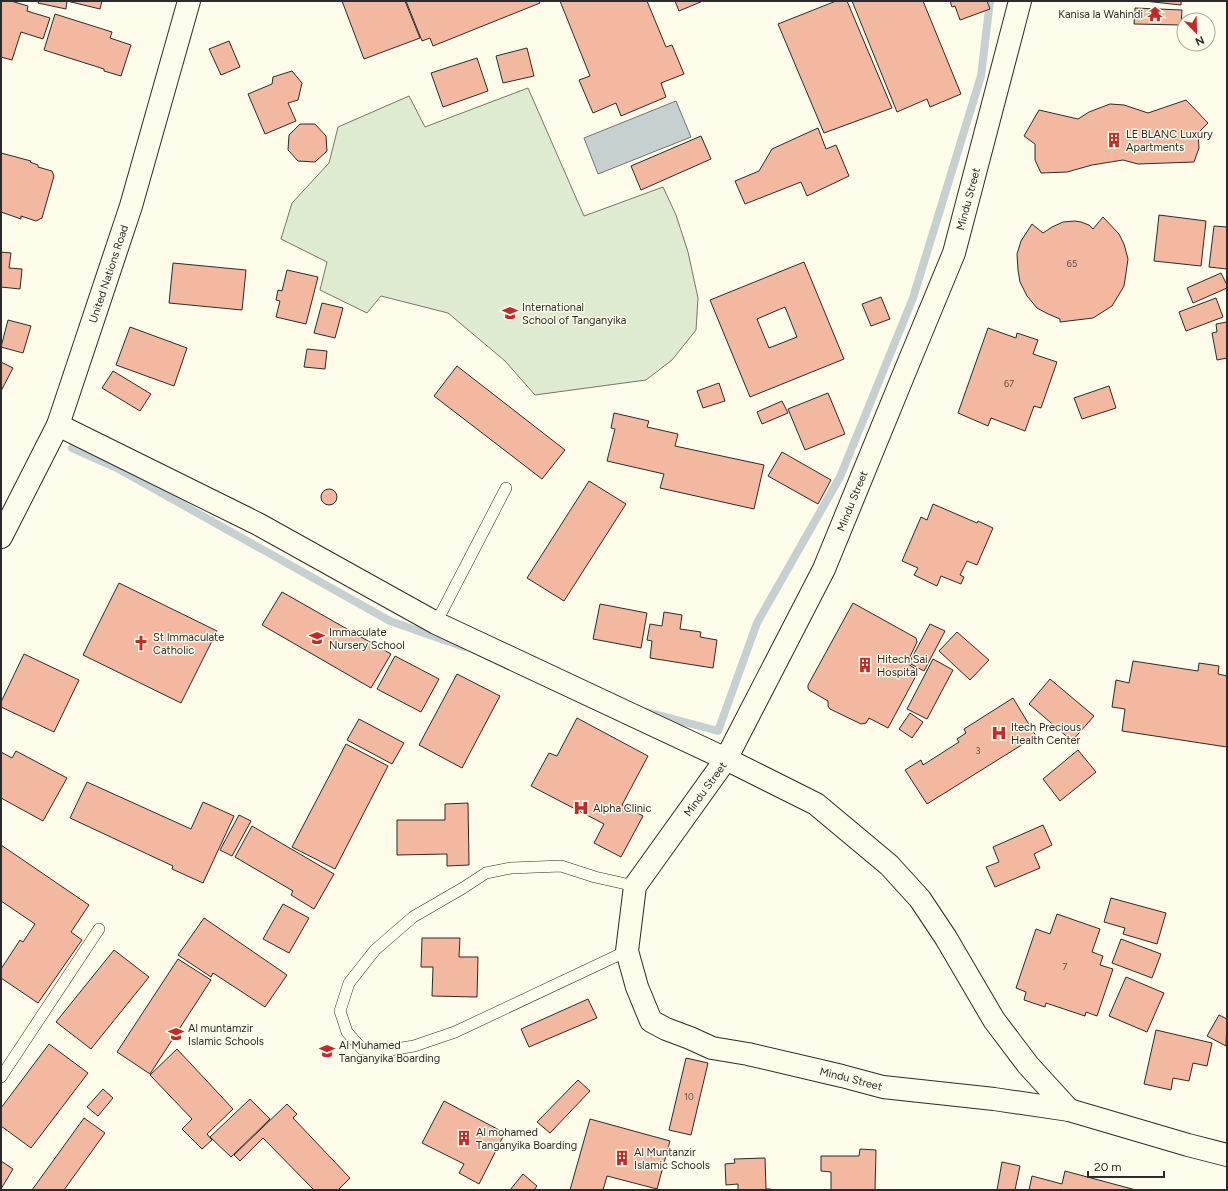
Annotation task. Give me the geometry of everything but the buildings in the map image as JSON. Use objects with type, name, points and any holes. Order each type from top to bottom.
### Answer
[{"type":"street","name":"United Nations Road","points":[[1,538],[58,425],[131,206],[189,1]]},
{"type":"street","name":"Mindu Street","points":[[1020,1],[954,253],[824,570],[726,760],[635,886],[627,951],[637,987],[651,1021],[666,1029],[712,1048],[748,1054],[883,1087],[994,1099],[1069,1110],[1188,1146],[1227,1155]]},
{"type":"street","points":[[58,425],[258,524],[436,623],[816,804],[888,865],[920,899],[946,938],[998,1026],[1028,1065],[1069,1110]]},
{"type":"lane","points":[[436,623],[506,488]]},
{"type":"lane","points":[[627,951],[455,1032],[414,1046],[384,1051],[362,1049],[347,1032],[340,1011],[349,983],[375,950],[413,917],[486,873],[511,868],[561,866],[595,877],[635,886]]},
{"type":"lane","points":[[1,1077],[99,929]]},
{"type":"green space","points":[[528,88],[584,216],[663,187],[676,215],[688,252],[698,298],[696,330],[672,360],[646,380],[535,395],[505,361],[448,313],[381,296],[367,313],[320,290],[327,262],[281,239],[292,203],[329,163],[338,127],[409,96],[425,127]]},
{"type":"shaded area","points":[[676,101],[691,137],[598,174],[584,138]]},
{"type":"waterway","points":[[647,712],[718,731],[757,623],[840,477],[913,298],[981,76],[990,1]]},
{"type":"waterway","points":[[72,448],[117,468],[390,621],[464,647]]},
{"type":"place","name":"Kanisa la Wahindi","points":[[1155,14]]},
{"type":"place","name":"LE BLANC Luxury Apartments","points":[[1114,140]]},
{"type":"place","name":"International School of Tanganyika","points":[[510,313]]},
{"type":"place","name":"Immaculate Nursery School","points":[[317,638]]},
{"type":"place","name":"St Immaculate Catholic","points":[[141,643]]},
{"type":"place","name":"Hitech Sai Hospital","points":[[865,665]]},
{"type":"place","name":"Itech Precious Health Center","points":[[999,733]]},
{"type":"place","name":"Alpha Clinic","points":[[581,808]]},
{"type":"place","name":"Al muntamzir Islamic Schools","points":[[176,1034]]},
{"type":"place","name":"Al Muhamed Tanganyika Boarding","points":[[327,1051]]},
{"type":"place","name":"Al mohamed Tanganyika Boarding","points":[[464,1138]]},
{"type":"place","name":"Al Muntanzir Islamic Schools","points":[[622,1158]]}]
